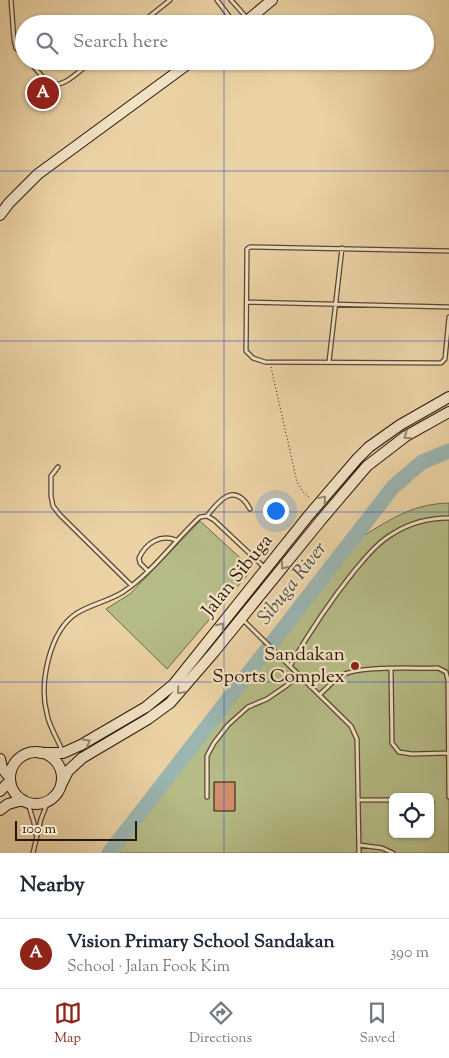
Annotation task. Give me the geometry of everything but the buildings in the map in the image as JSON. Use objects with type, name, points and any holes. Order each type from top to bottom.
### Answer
[{"type":"main road","points":[[254,15],[272,0]]},
{"type":"main road","points":[[0,215],[38,174],[180,70]]},
{"type":"main road","name":"Jalan Sibuga","points":[[40,753],[63,753],[81,745],[146,707],[173,685],[318,505],[369,447],[411,417],[449,397]]},
{"type":"main road","name":"Jalan Sibuga","points":[[61,785],[68,771],[82,758],[148,719],[170,703],[367,466],[406,436],[449,412]]},
{"type":"main road","points":[[0,753],[16,762]]},
{"type":"main road","points":[[0,791],[10,779],[16,762],[23,756],[31,753],[40,753],[55,761],[60,768],[62,776],[61,785],[48,801],[42,803],[8,804],[0,810]]},
{"type":"main road","points":[[0,760],[2,768],[10,779],[16,795],[25,802]]},
{"type":"lane","points":[[11,0],[15,44]]},
{"type":"lane","points":[[151,15],[170,0]]},
{"type":"lane","points":[[217,0],[228,15]]},
{"type":"lane","points":[[231,0],[241,15]]},
{"type":"lane","points":[[37,70],[48,82],[54,85],[63,84],[81,70]]},
{"type":"lane","points":[[329,362],[342,248]]},
{"type":"lane","points":[[449,251],[342,248],[247,249],[246,351],[259,360],[270,362],[441,363],[445,360],[449,317]]},
{"type":"lane","points":[[247,302],[449,307]]},
{"type":"lane","points":[[58,467],[51,476],[53,506],[131,585]]},
{"type":"lane","points":[[207,516],[218,501],[231,494],[238,495],[247,502],[250,509]]},
{"type":"lane","points":[[63,753],[47,715],[44,687],[52,647],[64,626],[76,614],[122,592],[131,585],[148,571],[200,517],[207,516],[214,520],[266,569]]},
{"type":"lane","points":[[290,666],[319,617],[376,545],[394,532],[418,522],[449,518]]},
{"type":"lane","points":[[148,571],[138,558],[142,551],[154,540],[169,537],[176,540]]},
{"type":"lane","points":[[241,618],[355,732],[357,739],[359,853]]},
{"type":"lane","points":[[319,695],[340,677],[350,672],[438,668],[446,672],[448,680],[449,797]]},
{"type":"lane","points":[[391,669],[392,743],[399,752],[449,753]]},
{"type":"lane","points":[[208,797],[207,756],[214,743],[228,725],[248,707],[267,698],[299,675]]},
{"type":"lane","points":[[358,800],[389,800]]},
{"type":"lane","points":[[33,853],[48,801]]},
{"type":"lane","points":[[25,802],[34,822],[36,838]]},
{"type":"lane","points":[[359,845],[382,848],[393,853]]},
{"type":"path","points":[[270,362],[297,482],[303,492],[318,505]]},
{"type":"green space","name":"Sandakan Sports Complex","points":[[449,503],[449,853],[116,853],[363,536],[404,513],[425,506]]},
{"type":"green space","points":[[200,521],[249,566],[246,570],[249,573],[167,669],[106,609],[130,594]]},
{"type":"waterway","name":"Sibuga River","points":[[109,853],[393,487],[422,462],[449,451]]},
{"type":"place","name":"Vision Primary School Sandakan","points":[[43,93]]},
{"type":"place","name":"Sandakan Sports Complex","points":[[355,666]]}]
